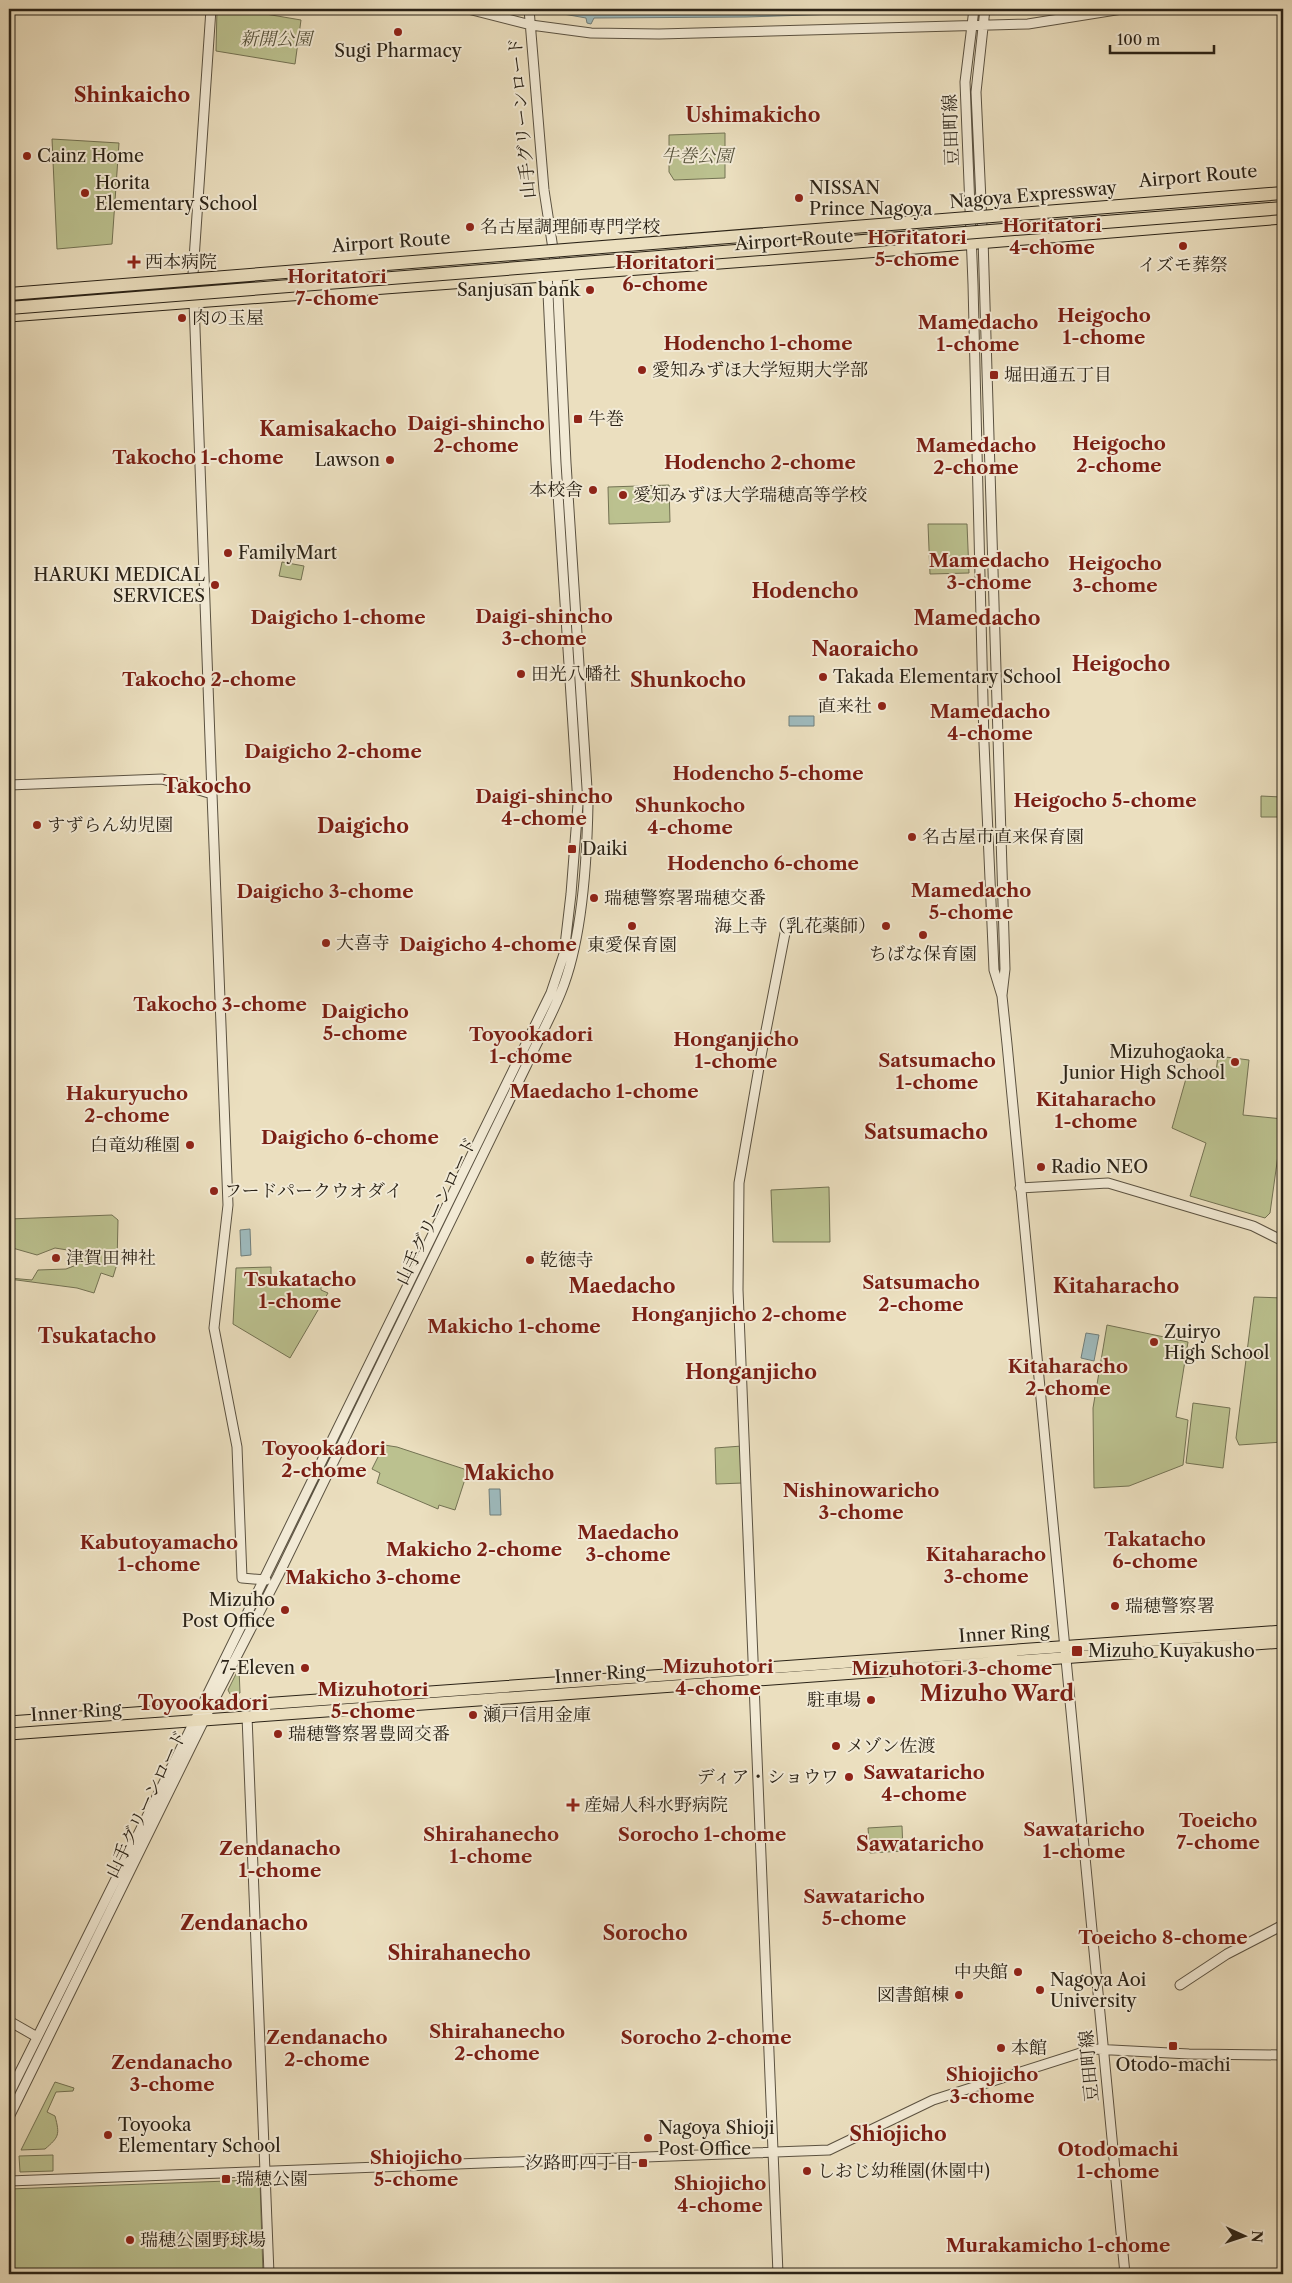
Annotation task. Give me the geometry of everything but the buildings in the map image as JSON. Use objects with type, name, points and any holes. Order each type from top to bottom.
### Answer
[{"type":"highway","name":"Nagoya Expressway","points":[[9,294],[1283,193]]},
{"type":"highway","points":[[587,244],[720,245],[1135,210],[1160,202]]},
{"type":"highway","name":"Nagoya Expressway","points":[[9,308],[1283,208]]},
{"type":"highway","points":[[9,302],[363,274],[404,272],[422,276]]},
{"type":"main road","name":"Airport Route","points":[[9,288],[551,247],[856,221],[970,214],[1283,187]]},
{"type":"main road","name":"Airport Route","points":[[9,316],[971,244],[1283,218]]},
{"type":"main road","name":"Inner Ring","points":[[1066,1652],[1283,1631]]},
{"type":"main road","name":"Inner Ring","points":[[9,1722],[204,1707],[755,1674],[1066,1652],[1283,1642]]},
{"type":"main road","name":"Inner Ring","points":[[9,1734],[199,1721],[755,1674]]},
{"type":"street","points":[[211,9],[193,274],[228,1205],[214,1328],[237,1447],[242,1578],[262,1581],[278,1576]]},
{"type":"street","points":[[468,9],[530,17],[591,33],[649,34],[983,26],[1036,23],[1122,9]]},
{"type":"street","name":"豆田町線","points":[[973,12],[965,82],[985,752],[994,970],[1002,996]]},
{"type":"street","name":"豆田町線","points":[[985,12],[976,92],[982,212],[1005,968],[1002,996],[1125,2274]]},
{"type":"street","name":"山手グリーンロード","points":[[9,2117],[199,1721],[262,1581],[551,993],[564,954],[578,804],[551,247],[544,190],[530,17]]},
{"type":"street","name":"山手グリーンロード","points":[[204,1707],[278,1576],[562,991],[575,942],[587,850],[588,804],[566,463],[551,276]]},
{"type":"street","points":[[9,785],[162,779],[212,794]]},
{"type":"street","points":[[778,2274],[738,1290],[739,1183],[787,923]]},
{"type":"street","points":[[1020,1188],[1108,1183],[1253,1226],[1283,1241]]},
{"type":"street","points":[[248,1716],[269,2274]]},
{"type":"street","name":"山手グリーンロード","points":[[9,2094],[199,1721]]},
{"type":"street","points":[[1180,1984],[1227,1954],[1283,1925]]},
{"type":"street","points":[[9,2021],[37,2037]]},
{"type":"street","points":[[9,2181],[829,2150],[933,2100],[1093,2049],[1189,2054],[1283,2055]]},
{"type":"green space","name":"新開公園","points":[[217,9],[236,9],[301,20],[295,64],[216,51]]},
{"type":"green space","name":"牛巻公園","points":[[725,133],[725,178],[674,180],[669,172],[669,135]]},
{"type":"green space","points":[[52,139],[119,143],[112,244],[57,249]]},
{"type":"green space","points":[[669,485],[670,522],[609,524],[608,487]]},
{"type":"green space","points":[[928,524],[967,524],[969,573],[930,574]]},
{"type":"green space","points":[[282,562],[304,566],[301,580],[279,576]]},
{"type":"green space","points":[[1282,788],[1283,817],[1261,817],[1261,796],[1281,797]]},
{"type":"green space","points":[[1218,1056],[1249,1060],[1243,1115],[1283,1119],[1270,1213],[1265,1218],[1190,1196],[1206,1143],[1172,1128],[1189,1068],[1216,1072]]},
{"type":"green space","points":[[829,1187],[830,1242],[773,1242],[771,1190]]},
{"type":"green space","points":[[112,1215],[118,1220],[117,1264],[113,1277],[101,1273],[94,1293],[77,1288],[9,1279],[32,1280],[38,1270],[66,1269],[79,1264],[80,1252],[55,1248],[37,1255],[9,1247],[9,1219]]},
{"type":"green space","points":[[271,1267],[271,1281],[317,1280],[321,1282],[321,1290],[328,1293],[290,1358],[233,1324],[236,1268]]},
{"type":"green space","points":[[1254,1297],[1283,1298],[1283,1442],[1239,1445],[1236,1438]]},
{"type":"green space","points":[[1107,1325],[1188,1342],[1176,1417],[1188,1420],[1183,1465],[1129,1486],[1094,1488],[1093,1408]]},
{"type":"green space","points":[[1193,1403],[1230,1408],[1223,1468],[1186,1463]]},
{"type":"green space","points":[[384,1445],[397,1447],[464,1469],[467,1473],[455,1510],[439,1505],[438,1509],[377,1483],[380,1473],[372,1469]]},
{"type":"green space","points":[[742,1446],[743,1483],[716,1484],[715,1448]]},
{"type":"green space","points":[[239,1668],[240,1693],[230,1694],[228,1690]]},
{"type":"green space","points":[[902,1826],[903,1851],[870,1853],[868,1828]]},
{"type":"green space","points":[[55,2082],[74,2088],[73,2091],[56,2092],[47,2112],[55,2116],[58,2127],[56,2138],[45,2149],[21,2150]]},
{"type":"green space","points":[[53,2155],[53,2171],[20,2172],[19,2156]]},
{"type":"green space","points":[[255,2180],[260,2182],[263,2274],[9,2274],[9,2189]]},
{"type":"water","points":[[535,9],[994,9],[746,17],[594,18],[591,24],[587,23],[586,18]]},
{"type":"water","points":[[789,716],[814,716],[814,726],[789,726]]},
{"type":"water","points":[[250,1229],[251,1255],[241,1256],[240,1230]]},
{"type":"water","points":[[1086,1333],[1099,1335],[1094,1361],[1081,1358]]},
{"type":"water","points":[[489,1489],[500,1489],[501,1515],[490,1515]]},
{"type":"place","name":"Sugi Pharmacy","points":[[398,32]]},
{"type":"place","name":"Cainz Home","points":[[27,156]]},
{"type":"place","name":"Horita Elementary School","points":[[85,193]]},
{"type":"place","name":"NISSAN Prince Nagoya","points":[[799,198]]},
{"type":"place","name":"名古屋調理師専門学校","points":[[470,227]]},
{"type":"place","name":"イズモ葬祭","points":[[1183,246]]},
{"type":"place","name":"西本病院","points":[[134,262]]},
{"type":"place","name":"Sanjusan bank","points":[[590,290]]},
{"type":"place","name":"肉の玉屋","points":[[182,318]]},
{"type":"place","name":"愛知みずほ大学短期大学部","points":[[642,370]]},
{"type":"place","name":"堀田通五丁目","points":[[994,375]]},
{"type":"place","name":"牛巻","points":[[578,419]]},
{"type":"place","name":"Lawson","points":[[390,460]]},
{"type":"place","name":"本校舎","points":[[593,490]]},
{"type":"place","name":"愛知みずほ大学瑞穂高等学校","points":[[623,495]]},
{"type":"place","name":"FamilyMart","points":[[228,553]]},
{"type":"place","name":"HARUKI MEDICAL SERVICES","points":[[215,585]]},
{"type":"place","name":"田光八幡社","points":[[521,674]]},
{"type":"place","name":"Takada Elementary School","points":[[823,677]]},
{"type":"place","name":"直来社","points":[[882,706]]},
{"type":"place","name":"すずらん幼児園","points":[[37,825]]},
{"type":"place","name":"名古屋市直来保育園","points":[[912,837]]},
{"type":"place","name":"Daiki","points":[[572,849]]},
{"type":"place","name":"瑞穂警察署瑞穂交番","points":[[594,898]]},
{"type":"place","name":"東愛保育園","points":[[632,926]]},
{"type":"place","name":"海上寺（乳花薬師）","points":[[886,926]]},
{"type":"place","name":"ちばな保育園","points":[[923,935]]},
{"type":"place","name":"大喜寺","points":[[326,943]]},
{"type":"place","name":"Mizuhogaoka Junior High School","points":[[1235,1062]]},
{"type":"place","name":"白竜幼稚園","points":[[190,1145]]},
{"type":"place","name":"Radio NEO","points":[[1041,1167]]},
{"type":"place","name":"フードパークウオダイ","points":[[214,1191]]},
{"type":"place","name":"津賀田神社","points":[[56,1258]]},
{"type":"place","name":"乾徳寺","points":[[530,1260]]},
{"type":"place","name":"Zuiryo High School","points":[[1154,1342]]},
{"type":"place","name":"瑞穂警察署","points":[[1115,1606]]},
{"type":"place","name":"Mizuho Post Office","points":[[285,1610]]},
{"type":"place","name":"Mizuho Kuyakusho","points":[[1077,1651]]},
{"type":"place","name":"7-Eleven","points":[[305,1668]]},
{"type":"place","name":"駐車場","points":[[871,1700]]},
{"type":"place","name":"瀬戸信用金庫","points":[[473,1715]]},
{"type":"place","name":"瑞穂警察署豊岡交番","points":[[278,1734]]},
{"type":"place","name":"メゾン佐渡","points":[[836,1746]]},
{"type":"place","name":"ディア・ショウワ","points":[[849,1777]]},
{"type":"place","name":"産婦人科水野病院","points":[[573,1805]]},
{"type":"place","name":"中央館","points":[[1018,1972]]},
{"type":"place","name":"Nagoya Aoi University","points":[[1040,1990]]},
{"type":"place","name":"図書館棟","points":[[959,1995]]},
{"type":"place","name":"Otodo-machi","points":[[1173,2046]]},
{"type":"place","name":"本館","points":[[1001,2048]]},
{"type":"place","name":"Toyooka Elementary School","points":[[108,2135]]},
{"type":"place","name":"Nagoya Shioji Post Office","points":[[648,2138]]},
{"type":"place","name":"汐路町四丁目","points":[[643,2163]]},
{"type":"place","name":"しおじ幼稚園(休園中)","points":[[807,2171]]},
{"type":"place","name":"瑞穂公園","points":[[226,2179]]},
{"type":"place","name":"瑞穂公園野球場","points":[[130,2240]]},
{"type":"district","name":"Shinkaicho","points":[[132,95]]},
{"type":"district","name":"Ushimakicho","points":[[753,115]]},
{"type":"district","name":"Horitatori 4-chome","points":[[1052,236]]},
{"type":"district","name":"Horitatori 5-chome","points":[[917,248]]},
{"type":"district","name":"Horitatori 6-chome","points":[[665,273]]},
{"type":"district","name":"Horitatori 7-chome","points":[[337,287]]},
{"type":"district","name":"Heigocho 1-chome","points":[[1104,326]]},
{"type":"district","name":"Mamedacho 1-chome","points":[[978,333]]},
{"type":"district","name":"Hodencho 1-chome","points":[[758,343]]},
{"type":"district","name":"Kamisakacho","points":[[328,429]]},
{"type":"district","name":"Daigi-shincho 2-chome","points":[[476,434]]},
{"type":"district","name":"Heigocho 2-chome","points":[[1119,454]]},
{"type":"district","name":"Mamedacho 2-chome","points":[[976,456]]},
{"type":"district","name":"Takocho 1-chome","points":[[198,457]]},
{"type":"district","name":"Hodencho 2-chome","points":[[760,462]]},
{"type":"district","name":"Mamedacho 3-chome","points":[[989,571]]},
{"type":"district","name":"Heigocho 3-chome","points":[[1115,574]]},
{"type":"district","name":"Hodencho","points":[[805,591]]},
{"type":"district","name":"Daigicho 1-chome","points":[[338,617]]},
{"type":"district","name":"Mamedacho","points":[[977,618]]},
{"type":"district","name":"Daigi-shincho 3-chome","points":[[544,627]]},
{"type":"district","name":"Naoraicho","points":[[865,649]]},
{"type":"district","name":"Heigocho","points":[[1121,664]]},
{"type":"district","name":"Takocho 2-chome","points":[[209,679]]},
{"type":"district","name":"Shunkocho","points":[[688,680]]},
{"type":"district","name":"Mamedacho 4-chome","points":[[990,722]]},
{"type":"district","name":"Daigicho 2-chome","points":[[333,751]]},
{"type":"district","name":"Hodencho 5-chome","points":[[768,773]]},
{"type":"district","name":"Takocho","points":[[207,786]]},
{"type":"district","name":"Heigocho 5-chome","points":[[1105,800]]},
{"type":"district","name":"Daigi-shincho 4-chome","points":[[544,807]]},
{"type":"district","name":"Shunkocho 4-chome","points":[[690,816]]},
{"type":"district","name":"Daigicho","points":[[363,826]]},
{"type":"district","name":"Hodencho 6-chome","points":[[763,863]]},
{"type":"district","name":"Daigicho 3-chome","points":[[325,891]]},
{"type":"district","name":"Mamedacho 5-chome","points":[[971,901]]},
{"type":"district","name":"Daigicho 4-chome","points":[[488,944]]},
{"type":"district","name":"Takocho 3-chome","points":[[220,1004]]},
{"type":"district","name":"Daigicho 5-chome","points":[[365,1022]]},
{"type":"district","name":"Toyookadori 1-chome","points":[[531,1045]]},
{"type":"district","name":"Honganjicho 1-chome","points":[[736,1050]]},
{"type":"district","name":"Satsumacho 1-chome","points":[[937,1071]]},
{"type":"district","name":"Maedacho 1-chome","points":[[604,1091]]},
{"type":"district","name":"Hakuryucho 2-chome","points":[[127,1104]]},
{"type":"district","name":"Kitaharacho 1-chome","points":[[1096,1110]]},
{"type":"district","name":"Satsumacho","points":[[926,1132]]},
{"type":"district","name":"Daigicho 6-chome","points":[[350,1137]]},
{"type":"district","name":"Maedacho","points":[[622,1286]]},
{"type":"district","name":"Kitaharacho","points":[[1116,1286]]},
{"type":"district","name":"Tsukatacho 1-chome","points":[[300,1290]]},
{"type":"district","name":"Satsumacho 2-chome","points":[[921,1293]]},
{"type":"district","name":"Honganjicho 2-chome","points":[[739,1314]]},
{"type":"district","name":"Makicho 1-chome","points":[[514,1326]]},
{"type":"district","name":"Tsukatacho","points":[[97,1336]]},
{"type":"district","name":"Honganjicho","points":[[751,1372]]},
{"type":"district","name":"Kitaharacho 2-chome","points":[[1068,1377]]},
{"type":"district","name":"Toyookadori 2-chome","points":[[324,1459]]},
{"type":"district","name":"Makicho","points":[[509,1473]]},
{"type":"district","name":"Nishinowaricho 3-chome","points":[[861,1501]]},
{"type":"district","name":"Maedacho 3-chome","points":[[628,1543]]},
{"type":"district","name":"Makicho 2-chome","points":[[474,1549]]},
{"type":"district","name":"Takatacho 6-chome","points":[[1155,1550]]},
{"type":"district","name":"Kabutoyamacho 1-chome","points":[[159,1553]]},
{"type":"district","name":"Kitaharacho 3-chome","points":[[986,1565]]},
{"type":"district","name":"Makicho 3-chome","points":[[373,1577]]},
{"type":"district","name":"Mizuhotori 3-chome","points":[[952,1668]]},
{"type":"district","name":"Mizuhotori 4-chome","points":[[718,1677]]},
{"type":"district","name":"Mizuho Ward","points":[[997,1693]]},
{"type":"district","name":"Mizuhotori 5-chome","points":[[373,1700]]},
{"type":"district","name":"Toyookadori","points":[[203,1703]]},
{"type":"district","name":"Sawataricho 4-chome","points":[[924,1783]]},
{"type":"district","name":"Toeicho 7-chome","points":[[1218,1831]]},
{"type":"district","name":"Sorocho 1-chome","points":[[702,1834]]},
{"type":"district","name":"Sawataricho 1-chome","points":[[1084,1840]]},
{"type":"district","name":"Sawataricho","points":[[920,1844]]},
{"type":"district","name":"Shirahanecho 1-chome","points":[[491,1845]]},
{"type":"district","name":"Zendanacho 1-chome","points":[[280,1859]]},
{"type":"district","name":"Sawataricho 5-chome","points":[[864,1907]]},
{"type":"district","name":"Zendanacho","points":[[244,1923]]},
{"type":"district","name":"Sorocho","points":[[645,1933]]},
{"type":"district","name":"Toeicho 8-chome","points":[[1163,1937]]},
{"type":"district","name":"Shirahanecho","points":[[459,1953]]},
{"type":"district","name":"Sorocho 2-chome","points":[[706,2037]]},
{"type":"district","name":"Shirahanecho 2-chome","points":[[497,2042]]},
{"type":"district","name":"Zendanacho 2-chome","points":[[327,2048]]},
{"type":"district","name":"Zendanacho 3-chome","points":[[172,2073]]},
{"type":"district","name":"Shiojicho 3-chome","points":[[992,2085]]},
{"type":"district","name":"Shiojicho","points":[[898,2134]]},
{"type":"district","name":"Otodomachi 1-chome","points":[[1118,2160]]},
{"type":"district","name":"Shiojicho 5-chome","points":[[416,2168]]},
{"type":"district","name":"Shiojicho 4-chome","points":[[720,2194]]},
{"type":"district","name":"Murakamicho 1-chome","points":[[1058,2245]]}]
